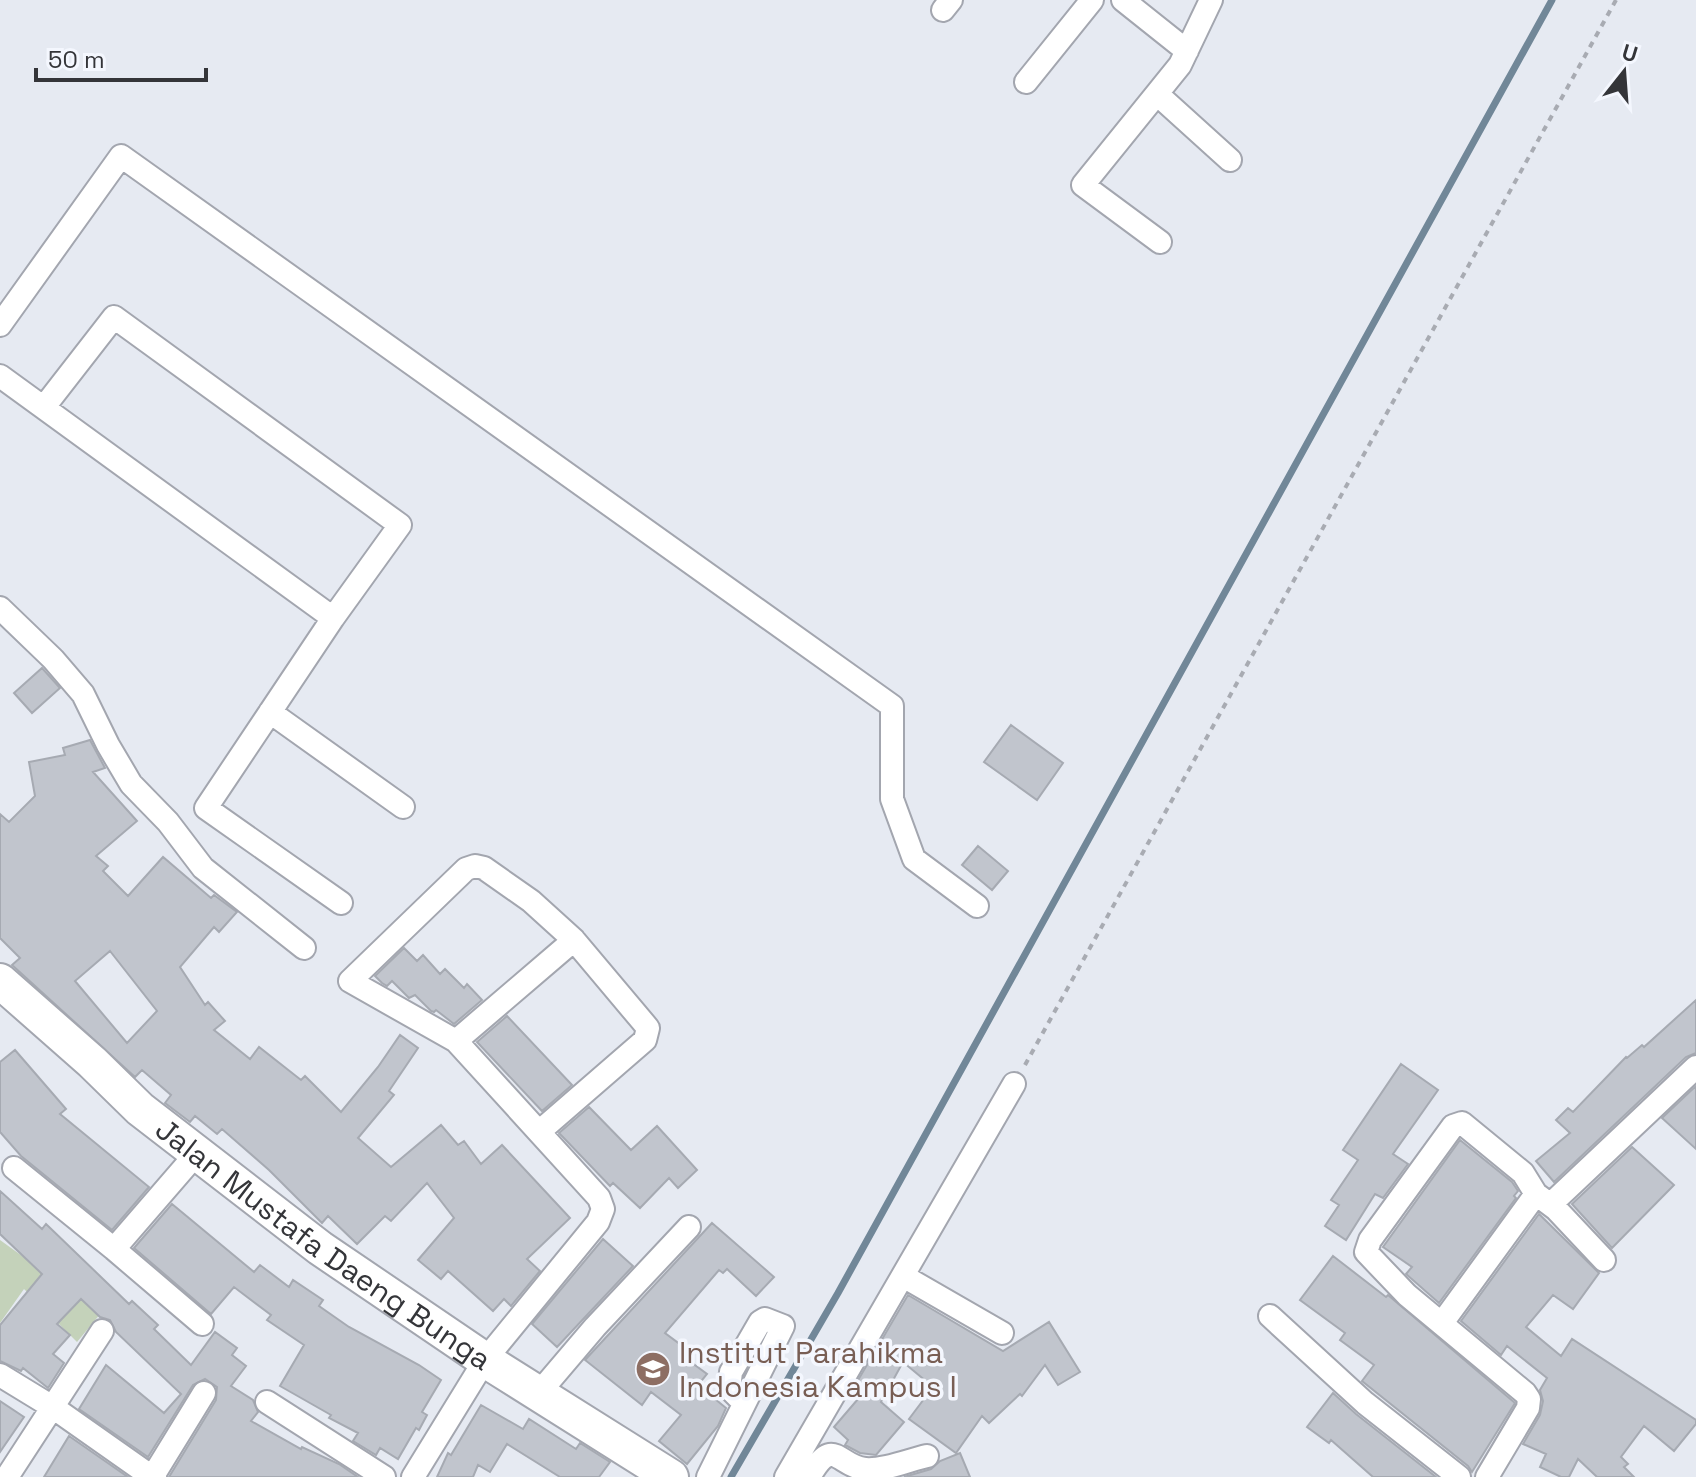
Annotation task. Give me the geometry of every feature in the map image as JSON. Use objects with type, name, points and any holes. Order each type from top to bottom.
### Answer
[{"type":"main road","name":"Jalan Mustafa Daeng Bunga","points":[[0,981],[140,1109],[320,1248],[485,1360],[671,1477]]},
{"type":"street","points":[[1026,82],[1092,0]]},
{"type":"street","points":[[1123,0],[1187,51]]},
{"type":"street","points":[[1160,242],[1083,185],[1180,65],[1211,0]]},
{"type":"street","points":[[1157,94],[1230,160]]},
{"type":"street","points":[[0,325],[121,156],[892,706],[892,799],[914,859],[977,906]]},
{"type":"street","points":[[44,407],[114,317],[400,525],[333,618],[206,808],[341,903]]},
{"type":"street","points":[[0,376],[333,618]]},
{"type":"street","points":[[0,608],[53,659],[83,694],[131,784],[168,822],[203,868],[304,948]]},
{"type":"street","points":[[270,712],[403,807]]},
{"type":"street","points":[[413,1477],[485,1360],[602,1214],[599,1198],[456,1041],[350,981],[466,869],[475,866],[484,868],[531,901],[574,940],[647,1024],[649,1032],[645,1040],[540,1131]]},
{"type":"street","points":[[456,1041],[574,940]]},
{"type":"street","points":[[1442,1323],[1543,1199],[1696,1067]]},
{"type":"street","points":[[786,1477],[1014,1084]]},
{"type":"street","points":[[1487,1477],[1528,1408],[1529,1399],[1407,1295],[1368,1255],[1366,1248],[1370,1240],[1458,1123],[1467,1125],[1523,1173],[1543,1199],[1604,1260]]},
{"type":"street","points":[[114,1249],[197,1153]]},
{"type":"street","points":[[14,1168],[202,1324]]},
{"type":"street","points":[[538,1394],[595,1327],[689,1227]]},
{"type":"street","points":[[903,1276],[1002,1333]]},
{"type":"street","points":[[1270,1316],[1365,1403],[1459,1477]]},
{"type":"street","points":[[7,1477],[102,1331]]},
{"type":"street","points":[[0,1375],[54,1408],[153,1477],[204,1393]]},
{"type":"street","points":[[395,1477],[451,1401],[458,1403]]},
{"type":"street","points":[[267,1402],[384,1477]]},
{"type":"street","points":[[708,1477],[744,1403]]},
{"type":"street","points":[[809,1477],[819,1460],[827,1456],[837,1456],[866,1469],[927,1456]]},
{"type":"path","points":[[1014,1084],[1616,0]]},
{"type":"green space","points":[[0,1240],[101,1313],[77,1342],[24,1289],[0,1323]]},
{"type":"building","points":[[42,668],[60,688],[32,713],[14,693]]},
{"type":"building","points":[[1011,725],[1063,763],[1037,800],[984,762]]},
{"type":"building","points":[[90,740],[105,768],[93,772],[137,821],[96,856],[108,866],[103,871],[128,896],[163,857],[211,898],[214,895],[237,912],[219,932],[214,927],[180,967],[205,1005],[208,1002],[225,1021],[214,1030],[250,1059],[259,1047],[301,1080],[305,1076],[341,1112],[400,1035],[418,1048],[389,1091],[394,1095],[358,1138],[391,1167],[441,1125],[458,1145],[464,1141],[481,1164],[502,1145],[570,1218],[527,1259],[540,1271],[511,1306],[504,1299],[493,1311],[448,1271],[441,1279],[418,1260],[454,1218],[427,1183],[391,1221],[385,1216],[357,1244],[328,1216],[322,1223],[222,1129],[217,1134],[195,1116],[190,1122],[165,1103],[171,1095],[142,1070],[135,1077],[12,965],[20,958],[0,938],[0,814],[9,822],[35,796],[29,762],[65,755],[63,748]],"holes":[[[110,951],[157,1011],[127,1043],[75,981]]]},
{"type":"building","points":[[978,846],[1008,871],[992,890],[962,865]]},
{"type":"building","points":[[404,948],[417,961],[423,955],[440,974],[445,969],[464,988],[467,984],[482,1000],[454,1024],[436,1010],[431,1011],[415,995],[409,998],[392,981],[387,986],[382,983],[375,976]]},
{"type":"building","points":[[1696,1000],[1696,1053],[1686,1057],[1554,1182],[1536,1161],[1570,1133],[1556,1120],[1568,1108],[1573,1112],[1626,1057],[1642,1045],[1644,1047]]},
{"type":"building","points":[[507,1016],[572,1085],[542,1111],[477,1042]]},
{"type":"building","points":[[15,1050],[66,1109],[60,1114],[149,1187],[112,1230],[21,1156],[0,1132],[0,1062]]},
{"type":"building","points":[[1401,1064],[1438,1090],[1393,1154],[1408,1164],[1383,1198],[1375,1194],[1346,1240],[1325,1226],[1339,1205],[1331,1200],[1358,1160],[1343,1150]]},
{"type":"building","points":[[1696,1086],[1696,1149],[1662,1118]]},
{"type":"building","points":[[589,1107],[631,1150],[657,1126],[697,1170],[678,1188],[669,1178],[640,1208],[613,1183],[610,1186],[559,1133]]},
{"type":"building","points":[[1460,1140],[1512,1182],[1518,1191],[1514,1196],[1516,1198],[1439,1303],[1406,1274],[1412,1267],[1383,1247]]},
{"type":"building","points":[[1632,1147],[1674,1185],[1612,1248],[1572,1204]]},
{"type":"building","points":[[0,1191],[42,1229],[46,1224],[129,1304],[132,1301],[158,1325],[154,1329],[191,1365],[215,1332],[237,1348],[232,1355],[246,1366],[231,1386],[253,1400],[258,1412],[251,1421],[301,1449],[339,1464],[358,1477],[169,1477],[216,1400],[217,1387],[205,1379],[193,1385],[148,1457],[79,1409],[106,1365],[164,1413],[181,1394],[116,1332],[110,1320],[100,1317],[81,1299],[57,1324],[70,1335],[53,1354],[64,1363],[48,1388],[23,1368],[21,1371],[0,1361],[0,1325],[42,1274],[0,1234]]},
{"type":"building","points":[[172,1204],[254,1272],[260,1265],[289,1287],[293,1280],[323,1300],[319,1306],[349,1327],[441,1380],[422,1412],[427,1415],[419,1430],[416,1428],[398,1459],[380,1448],[376,1455],[353,1441],[358,1433],[280,1386],[304,1345],[267,1320],[271,1315],[234,1287],[211,1314],[134,1248]]},
{"type":"building","points":[[1539,1214],[1599,1273],[1573,1309],[1553,1295],[1526,1327],[1561,1356],[1572,1339],[1696,1420],[1674,1451],[1644,1426],[1621,1457],[1628,1464],[1624,1467],[1634,1477],[1597,1477],[1578,1459],[1569,1477],[1561,1477],[1540,1467],[1546,1454],[1523,1444],[1540,1415],[1543,1401],[1540,1390],[1547,1378],[1507,1346],[1501,1355],[1461,1321]]},
{"type":"building","points":[[712,1223],[774,1277],[756,1296],[727,1269],[723,1273],[719,1270],[665,1333],[685,1348],[680,1354],[707,1374],[698,1385],[726,1408],[718,1426],[687,1464],[659,1441],[681,1415],[651,1392],[642,1405],[585,1360]]},
{"type":"building","points":[[603,1239],[633,1266],[557,1347],[532,1324]]},
{"type":"building","points":[[1333,1256],[1386,1297],[1388,1295],[1515,1403],[1472,1472],[1362,1381],[1374,1365],[1340,1340],[1345,1333],[1300,1300]]},
{"type":"building","points":[[908,1295],[1003,1351],[1049,1322],[1080,1372],[1058,1385],[1045,1365],[1022,1396],[1020,1394],[989,1423],[982,1416],[956,1453],[909,1419],[933,1387],[903,1362],[881,1402],[904,1422],[876,1455],[860,1453],[845,1445],[848,1440],[834,1427],[864,1392],[854,1387]]},
{"type":"building","points":[[1333,1393],[1436,1477],[1373,1477],[1331,1440],[1329,1443],[1307,1427]]},
{"type":"building","points":[[0,1401],[24,1417],[0,1452]]},
{"type":"building","points":[[481,1405],[523,1429],[529,1419],[576,1449],[580,1443],[610,1462],[599,1477],[560,1477],[507,1444],[490,1472],[478,1465],[473,1477],[437,1477],[448,1453],[451,1455]]},
{"type":"building","points":[[69,1436],[128,1477],[44,1477]]},
{"type":"building","points":[[960,1453],[970,1477],[904,1477],[931,1469],[940,1461]]},
{"type":"waterway","points":[[731,1477],[838,1293],[1552,0]]},
{"type":"place","name":"Institut Parahikma Indonesia Kampus I","points":[[653,1369]]}]
